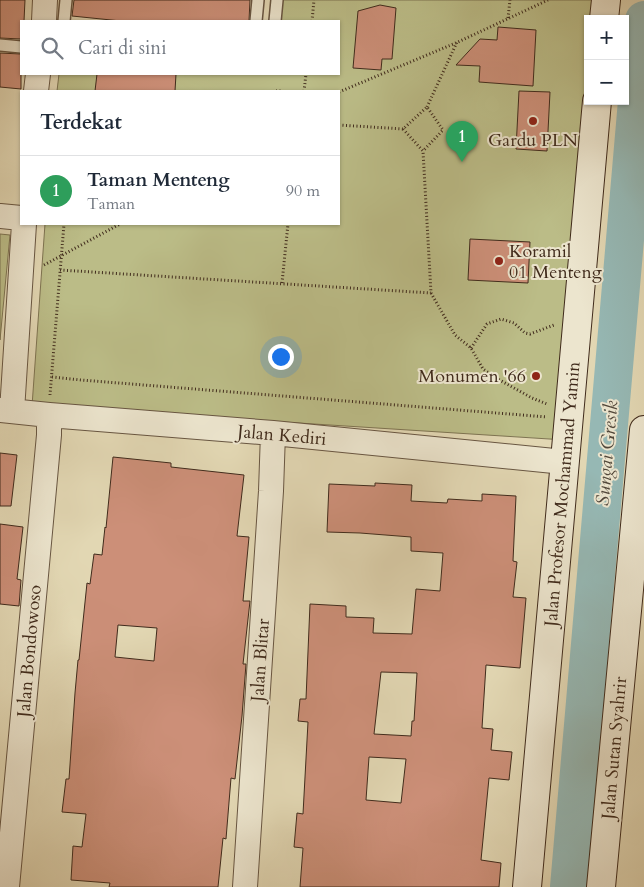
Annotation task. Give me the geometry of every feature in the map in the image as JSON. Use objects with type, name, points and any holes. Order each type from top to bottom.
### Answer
[{"type":"street","points":[[44,20],[45,0]]},
{"type":"street","points":[[604,15],[606,0]]},
{"type":"street","points":[[36,90],[38,75]]},
{"type":"street","name":"Jalan Profesor Mochammad Yamin","points":[[527,887],[597,105]]},
{"type":"street","points":[[0,216],[20,218]]},
{"type":"street","points":[[6,410],[21,276],[24,225]]},
{"type":"street","name":"Jalan Kediri","points":[[6,410],[273,433],[564,462]]},
{"type":"street","name":"Jalan Bondowoso","points":[[7,887],[48,444],[49,415]]},
{"type":"street","name":"Jalan Sutan Syahrir","points":[[601,887],[644,430]]},
{"type":"street","name":"Jalan Blitar","points":[[245,887],[271,492],[273,433]]},
{"type":"lane","points":[[64,20],[66,0]]},
{"type":"lane","points":[[256,20],[258,0]]},
{"type":"lane","points":[[275,20],[277,0]]},
{"type":"lane","points":[[0,45],[20,47]]},
{"type":"path","points":[[312,20],[314,0]]},
{"type":"path","points":[[508,18],[510,0]]},
{"type":"path","points":[[340,92],[458,42],[548,0]]},
{"type":"path","points":[[403,129],[427,107],[458,42]]},
{"type":"path","points":[[304,90],[306,75]]},
{"type":"path","points":[[423,151],[443,130],[427,107]]},
{"type":"path","points":[[340,125],[403,129],[423,151],[430,293],[455,335],[471,348],[483,369],[532,398]]},
{"type":"path","points":[[49,415],[64,225]]},
{"type":"path","points":[[21,276],[118,225]]},
{"type":"path","points":[[282,284],[288,225]]},
{"type":"path","points":[[60,270],[430,293]]},
{"type":"path","points":[[471,348],[487,324],[501,319],[514,323],[525,334],[540,330]]},
{"type":"path","points":[[52,376],[91,381],[556,417]]},
{"type":"green space","points":[[272,0],[597,0],[595,15],[584,15],[584,105],[588,105],[565,440],[32,406],[45,225],[340,225],[340,90],[57,90],[59,75],[340,75],[340,20],[270,20]]},
{"type":"green space","points":[[0,234],[10,235],[0,340]]},
{"type":"building","points":[[0,0],[25,0],[24,20],[20,20],[20,39],[0,38]]},
{"type":"building","points":[[74,0],[250,0],[249,20],[111,20],[72,16]]},
{"type":"building","points":[[380,5],[396,8],[392,59],[382,59],[381,70],[353,68],[358,11]]},
{"type":"building","points":[[498,27],[536,30],[533,86],[479,82],[480,66],[456,65],[480,39],[497,40]]},
{"type":"building","points":[[0,53],[20,54],[21,89],[0,87]]},
{"type":"building","points":[[97,75],[176,75],[175,90],[95,90]]},
{"type":"building","name":"Gardu PLN","points":[[519,91],[550,92],[547,151],[516,149]]},
{"type":"building","name":"Koramil 01 Menteng","points":[[470,239],[530,242],[528,283],[468,280]]},
{"type":"building","points":[[0,453],[17,455],[11,506],[0,506]]},
{"type":"building","points":[[113,457],[171,463],[171,467],[244,475],[237,536],[249,537],[243,601],[250,601],[243,664],[246,664],[242,716],[235,779],[231,778],[226,839],[223,838],[218,887],[109,887],[110,883],[71,880],[73,846],[82,847],[86,814],[62,812],[66,779],[69,779],[78,660],[87,583],[90,584],[94,554],[102,555]],"holes":[[[118,625],[157,628],[154,661],[115,657]]]},
{"type":"building","points":[[375,483],[412,485],[411,501],[447,503],[448,499],[482,501],[482,494],[516,496],[513,561],[517,562],[513,597],[526,598],[520,668],[486,665],[482,728],[493,729],[491,750],[512,752],[509,780],[489,778],[481,860],[501,863],[499,887],[300,887],[303,848],[294,847],[297,813],[303,814],[308,722],[298,721],[300,699],[306,699],[310,604],[346,606],[346,617],[374,618],[373,633],[412,634],[416,589],[440,591],[443,553],[411,551],[411,537],[327,532],[329,484],[375,486]],"holes":[[[381,672],[417,673],[414,721],[412,721],[411,736],[374,734]],[[369,757],[406,759],[401,803],[366,800]]]},
{"type":"building","points":[[0,524],[23,527],[17,579],[21,580],[19,606],[0,604]]},
{"type":"waterway","name":"Sungai Gresik","points":[[569,887],[644,20]]},
{"type":"place","name":"Gardu PLN","points":[[533,121]]},
{"type":"place","name":"Taman Menteng","points":[[462,162]]},
{"type":"place","name":"Koramil 01 Menteng","points":[[499,261]]},
{"type":"place","name":"Monumen '66","points":[[536,376]]}]
